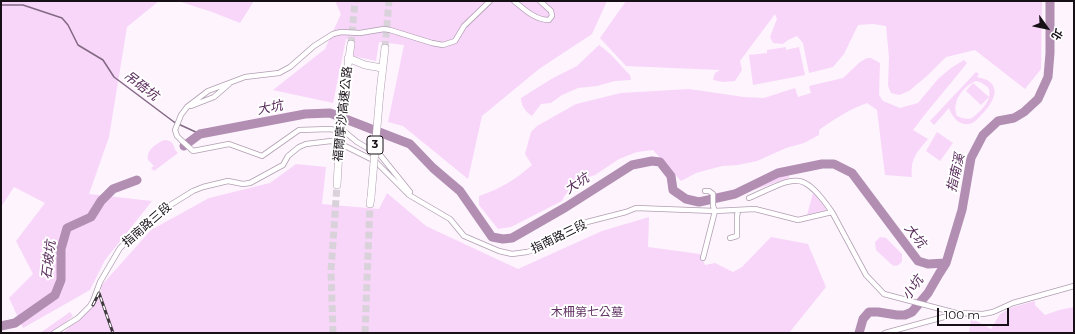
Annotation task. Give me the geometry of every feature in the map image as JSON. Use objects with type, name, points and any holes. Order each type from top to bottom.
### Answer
[{"type":"highway","name":"福爾摩沙高速公路","points":[[337,185],[350,44]]},
{"type":"highway","name":"3","points":[[371,201],[385,48]]},
{"type":"highway","points":[[348,58],[365,65],[382,68]]},
{"type":"street","points":[[417,200],[381,156],[357,142],[345,132],[330,129],[298,130],[262,156],[229,144],[193,151],[177,136],[176,128],[181,115],[187,107],[208,91],[217,86],[228,84],[245,77],[279,73],[290,67],[324,38],[341,32],[360,33],[384,29],[443,45],[455,41],[464,26],[490,1]]},
{"type":"street","points":[[514,1],[528,13],[543,20],[549,20],[552,16],[551,11],[540,1]]},
{"type":"street","points":[[187,107],[214,97],[228,84]]},
{"type":"street","name":"指南路三段","points":[[54,333],[78,318],[90,306],[100,282],[120,248],[140,228],[164,209],[202,187],[228,181],[243,184],[250,183],[283,164],[294,152],[306,144],[326,140],[341,144],[375,161],[402,188],[417,200],[450,219],[464,236],[499,251],[512,254],[540,248],[588,222],[636,208],[714,208],[763,211],[798,220],[832,212]]},
{"type":"street","points":[[749,198],[789,181],[800,180],[805,182],[817,192],[832,212],[870,280],[884,294],[956,313],[977,315],[990,313],[1013,302],[1074,286]]},
{"type":"street","points":[[703,258],[714,208],[713,194],[705,190]]},
{"type":"street","points":[[730,238],[737,236],[738,210]]},
{"type":"street","points":[[885,333],[956,313]]},
{"type":"green space","points":[[1,1],[159,1],[127,27],[109,137],[89,194],[152,201],[105,260],[90,290],[23,328],[9,298],[33,274],[16,241],[45,203],[14,187],[1,207]]},
{"type":"green space","points":[[178,1],[254,1],[240,23]]},
{"type":"green space","points":[[335,1],[607,1],[592,34],[539,69],[482,116],[468,179],[403,126],[388,122],[404,45],[379,42],[376,61],[353,56],[354,40],[346,39],[333,103],[273,90],[325,49],[341,14]]},
{"type":"green space","points":[[626,1],[1042,1],[1041,69],[1025,89],[975,50],[946,57],[909,91],[899,95],[891,93],[888,86],[889,57],[886,26],[873,24],[858,25],[844,54],[833,67],[809,73],[803,43],[797,36],[783,44],[773,43],[770,37],[777,19],[775,14],[740,61],[742,70],[735,81],[723,82],[713,80],[715,73],[720,70],[626,66],[600,38]]},
{"type":"green space","points":[[599,45],[630,75],[631,80],[615,81],[597,86],[578,88],[562,95],[551,103],[541,104],[532,116],[526,111],[522,104],[521,98],[553,78],[577,66]]},
{"type":"green space","points":[[786,47],[786,50],[799,47],[805,75],[753,85],[749,55],[767,53],[767,50]]},
{"type":"green space","points":[[867,58],[871,58],[880,63],[879,95],[883,101],[900,108],[918,103],[938,79],[951,68],[964,60],[967,63],[913,130],[928,139],[913,160],[912,177],[885,175],[877,110],[867,103],[836,118],[819,130],[819,135],[804,143],[786,148],[757,161],[738,165],[722,166],[696,173],[681,181],[653,150],[637,152],[619,159],[595,175],[585,178],[565,195],[562,201],[511,227],[498,229],[479,205],[479,196],[507,184],[532,165],[525,154],[531,132],[537,126],[576,104],[621,93],[689,89],[744,97],[764,98],[795,88],[798,97],[811,93],[809,86],[843,78],[860,62]]},
{"type":"green space","points":[[976,72],[979,74],[977,77],[990,82],[993,86],[994,95],[992,100],[985,111],[974,122],[965,124],[958,121],[952,115],[949,108],[934,125],[930,121]],"holes":[[[976,81],[988,87],[989,96],[986,104],[970,119],[957,116],[956,105],[959,95],[971,83]]]},
{"type":"green space","points":[[973,83],[989,97],[981,105],[966,91]]},
{"type":"green space","points":[[937,132],[953,143],[940,161],[926,151]]},
{"type":"green space","points":[[164,140],[172,143],[178,153],[154,171],[151,168],[154,166],[148,160],[148,156],[150,150],[155,145]]},
{"type":"green space","name":"木柵第七公墓","points":[[296,164],[326,167],[322,204],[379,209],[387,193],[426,226],[518,269],[602,231],[649,217],[648,247],[700,254],[705,265],[715,263],[733,272],[742,267],[771,237],[808,244],[826,287],[789,333],[114,333],[101,297],[101,286],[151,230],[209,198],[270,183]]},
{"type":"green space","points":[[789,172],[789,178],[754,190],[772,178]]},
{"type":"green space","points":[[813,193],[826,210],[807,215]]},
{"type":"green space","points":[[880,237],[886,238],[902,254],[902,261],[899,265],[892,265],[876,250],[875,242]]},
{"type":"green space","points":[[99,298],[112,333],[63,333]]},
{"type":"green space","points":[[1035,301],[1035,305],[1045,315],[1074,307],[1074,333],[969,333],[971,318],[991,329],[1000,314],[1013,307]]},
{"type":"green space","points":[[70,312],[73,316],[53,333],[40,333]]},
{"type":"waterway","name":"指南溪","points":[[859,333],[863,319],[869,312],[897,315],[905,315],[912,312],[928,293],[946,263],[962,210],[971,158],[983,135],[998,121],[1014,118],[1024,112],[1038,99],[1048,77],[1050,53],[1050,1]]},
{"type":"waterway","name":"吊硞坑","points":[[1,5],[23,5],[62,18],[68,25],[78,45],[103,60],[114,77],[174,122],[200,134]]},
{"type":"waterway","name":"大坑","points":[[184,146],[200,134],[305,114],[330,113],[410,144],[433,168],[460,191],[492,237],[503,239],[512,238],[566,207],[632,165],[652,161],[660,162],[671,176],[673,190],[686,199],[699,202],[735,194],[778,173],[822,164],[834,164],[852,173],[918,261],[928,264],[946,263]]},
{"type":"waterway","name":"石坡坑","points":[[1,326],[15,323],[55,295],[61,280],[61,249],[67,228],[91,217],[101,201],[113,189],[137,180]]},
{"type":"tunnel","points":[[351,44],[355,1]]},
{"type":"tunnel","points":[[385,48],[389,1]]},
{"type":"tunnel","points":[[333,333],[331,271],[337,185]]},
{"type":"tunnel","points":[[365,333],[370,204]]},
{"type":"railway","points":[[93,305],[99,293],[113,333]]},
{"type":"water label","name":"小坑","points":[[913,288]]}]
